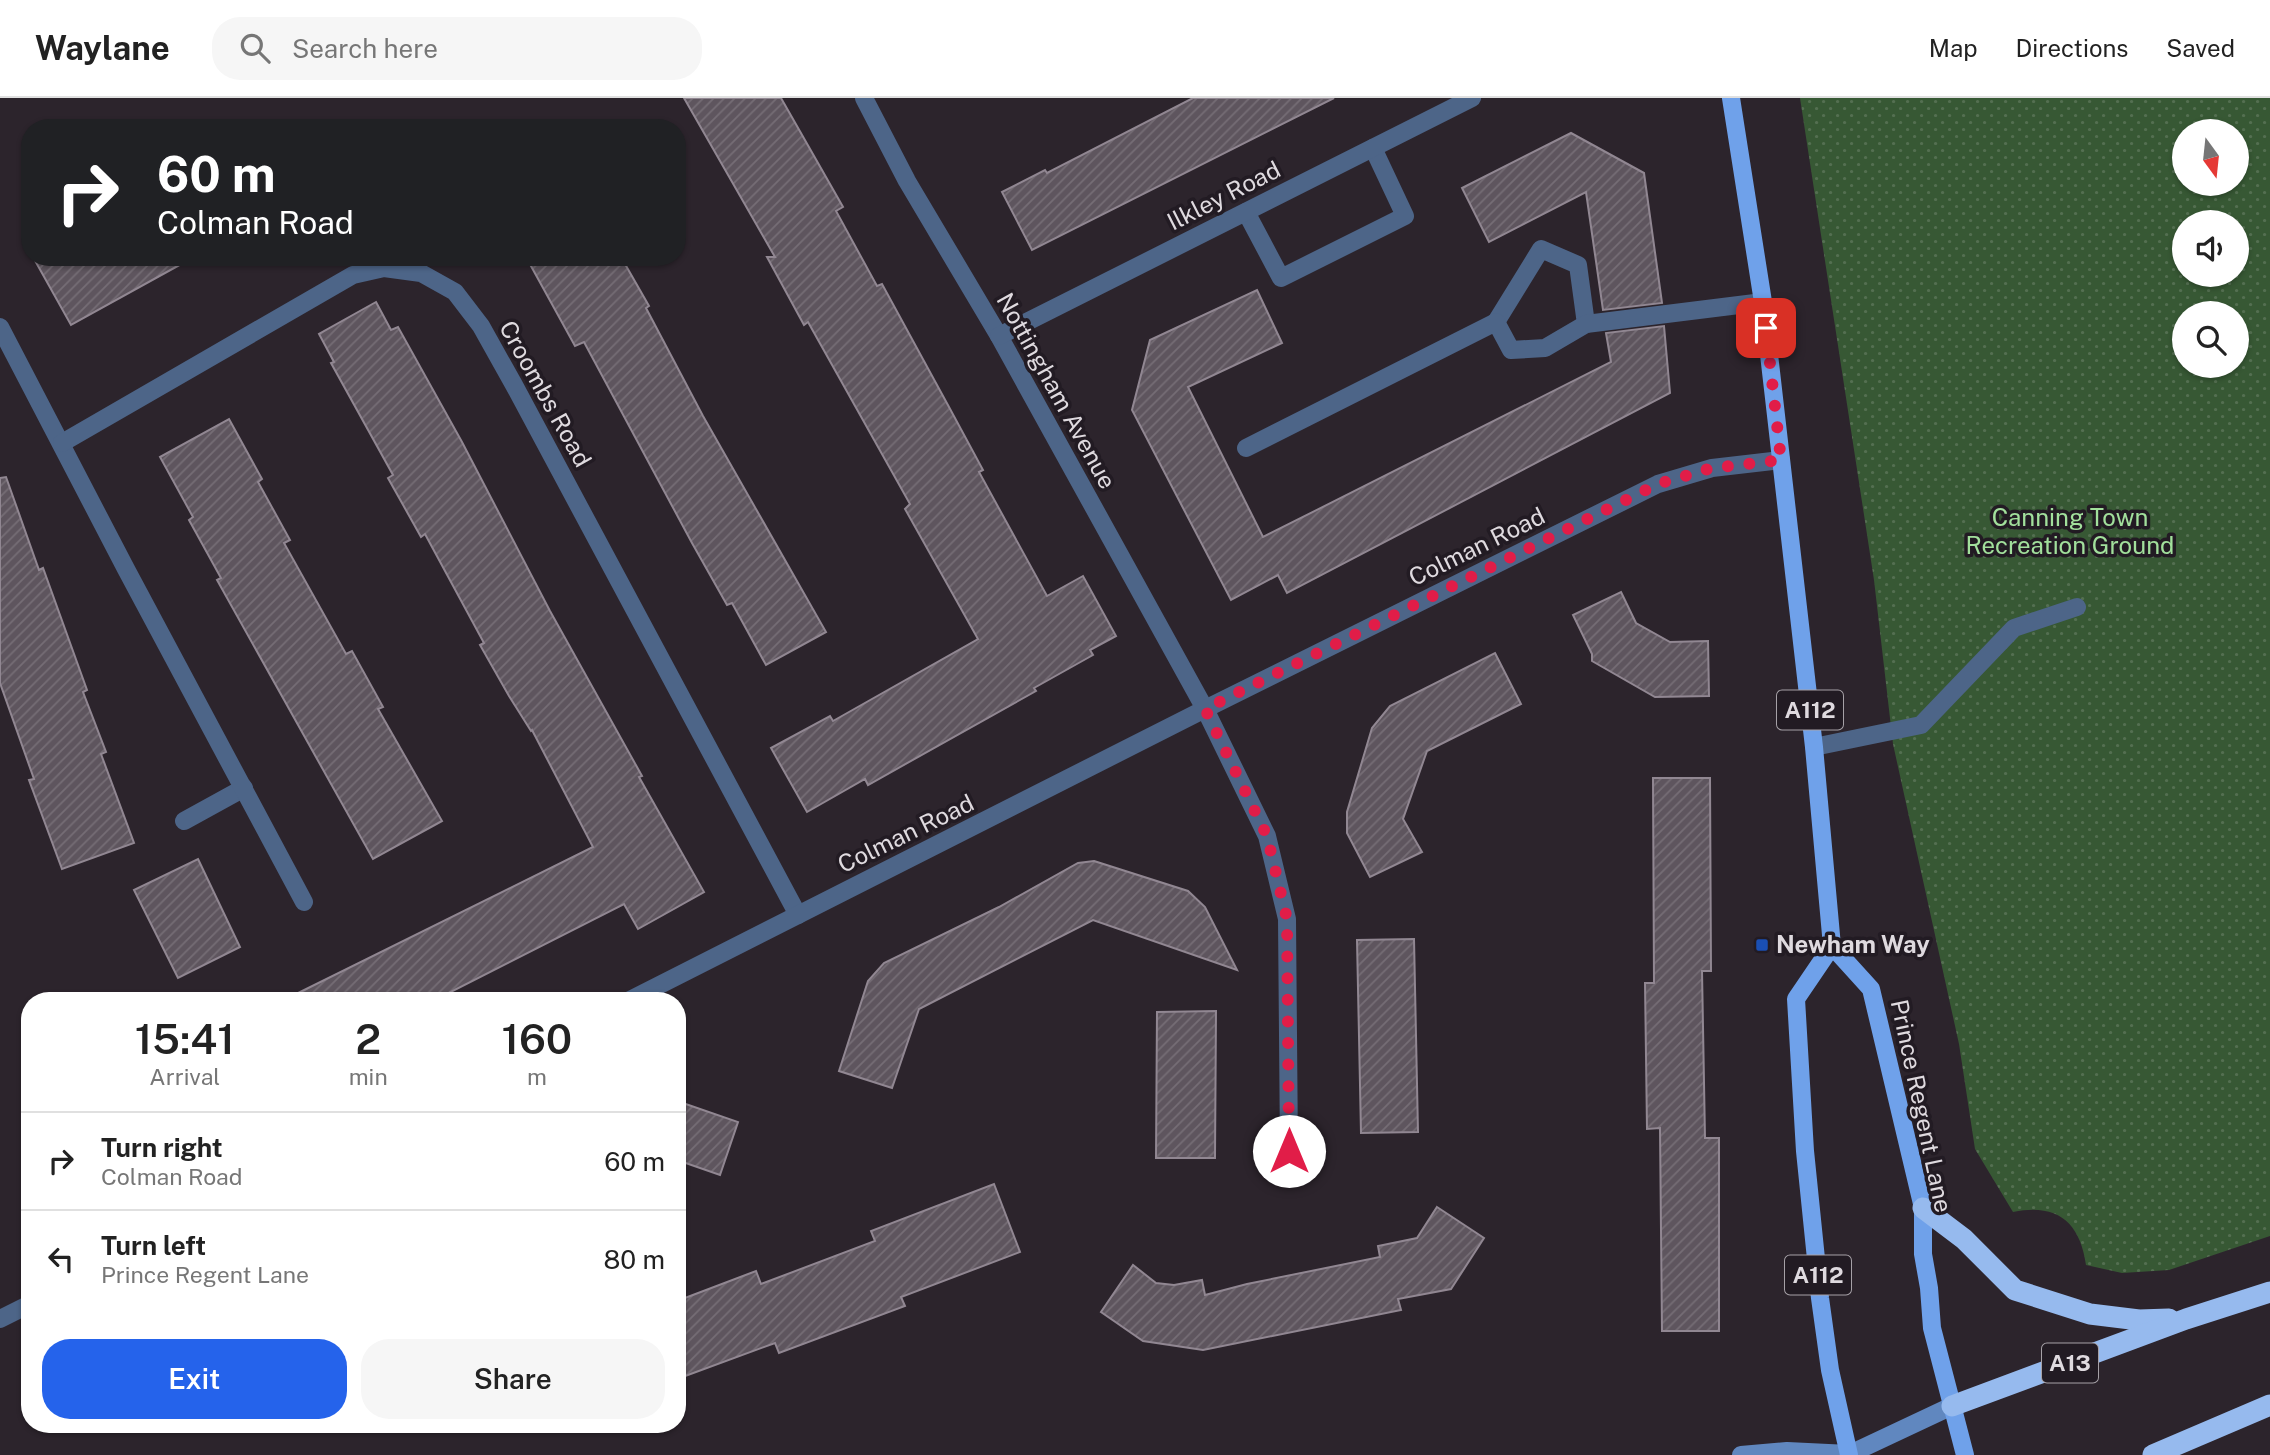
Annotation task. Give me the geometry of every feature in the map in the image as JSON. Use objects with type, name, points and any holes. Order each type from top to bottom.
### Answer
[{"type":"highway","name":"A13","points":[[1923,1208],[1964,1239],[2015,1290],[2090,1314],[2139,1321],[2186,1319]]},
{"type":"highway","name":"A13","points":[[1952,1406],[2186,1319],[2270,1292]]},
{"type":"highway","points":[[2153,1455],[2270,1405]]},
{"type":"main road","name":"A112","points":[[1731,98],[1763,302],[1814,747],[1832,946],[1796,999],[1805,1152],[1820,1298],[1830,1370],[1849,1455]]},
{"type":"main road","name":"Prince Regent Lane","points":[[1832,946],[1871,989],[1923,1208],[1923,1254],[1932,1328],[1965,1455]]},
{"type":"street","name":"Nottingham Avenue","points":[[864,98],[907,181],[999,336],[1205,709]]},
{"type":"street","name":"Ilkley Road","points":[[999,336],[1472,98]]},
{"type":"street","points":[[1246,212],[1281,278],[1405,216],[1373,148]]},
{"type":"street","points":[[1246,448],[1496,322],[1541,249],[1578,265],[1586,324]]},
{"type":"street","name":"Croombs Road","points":[[62,443],[353,275],[384,268],[421,274],[455,292],[481,326],[514,385],[798,915]]},
{"type":"street","points":[[1496,322],[1511,350],[1545,348],[1586,324],[1763,302]]},
{"type":"street","points":[[0,327],[304,902]]},
{"type":"street","name":"Colman Road","points":[[646,992],[1658,484],[1712,468],[1781,460]]},
{"type":"street","points":[[1814,747],[1921,725],[2014,628],[2077,607]]},
{"type":"street","points":[[1205,709],[1267,836],[1287,919],[1289,1151]]},
{"type":"street","points":[[184,821],[244,788]]},
{"type":"street","points":[[0,1319],[21,1308]]},
{"type":"street","points":[[1741,1455],[1787,1451],[1849,1455],[1952,1406]]},
{"type":"green space","name":"Canning Town Recreation Ground","points":[[1800,98],[2270,98],[2270,1236],[2169,1270],[2122,1273],[2086,1265],[2083,1250],[2072,1227],[2054,1213],[2042,1210],[2013,1212],[1975,1149],[1959,1044],[1893,744],[1874,580]]},
{"type":"building","points":[[684,98],[781,98],[843,207],[836,211],[877,286],[882,284],[983,470],[979,472],[1047,596],[1083,576],[1116,636],[1090,650],[1093,655],[1034,688],[1036,691],[868,785],[865,779],[807,812],[771,748],[830,716],[833,721],[978,639],[905,509],[910,504],[808,322],[804,325],[767,257],[775,257]]},
{"type":"building","points":[[1193,98],[1334,98],[1032,250],[1002,192],[1045,170],[1047,173]]},
{"type":"building","points":[[1571,133],[1644,173],[1662,303],[1603,310],[1586,192],[1489,242],[1462,188]]},
{"type":"building","points":[[38,266],[178,266],[71,325]]},
{"type":"building","points":[[531,266],[626,266],[649,306],[646,308],[703,416],[826,632],[766,665],[732,603],[727,605],[692,543],[584,342],[575,346]]},
{"type":"building","points":[[1257,290],[1282,343],[1188,387],[1263,537],[1611,362],[1606,333],[1664,326],[1670,393],[1287,593],[1278,575],[1231,600],[1132,410],[1150,340]]},
{"type":"building","points":[[376,302],[391,330],[398,327],[642,776],[639,777],[704,892],[638,929],[624,904],[451,992],[300,992],[593,847],[532,730],[480,645],[484,643],[425,534],[421,537],[388,478],[393,475],[331,363],[334,362],[319,334]]},
{"type":"building","points":[[229,419],[262,479],[258,482],[290,540],[284,543],[346,654],[352,651],[383,707],[378,709],[442,821],[373,859],[217,580],[221,578],[189,520],[193,517],[160,457]]},
{"type":"building","points":[[6,477],[39,570],[43,568],[87,690],[83,692],[106,752],[101,754],[134,843],[62,869],[29,780],[34,779],[0,683],[0,478]]},
{"type":"building","points":[[1621,592],[1636,623],[1670,642],[1708,641],[1709,696],[1655,697],[1592,661],[1592,654],[1573,615]]},
{"type":"building","points":[[1495,653],[1521,704],[1427,751],[1403,819],[1422,852],[1370,877],[1347,833],[1347,812],[1372,728],[1390,706]]},
{"type":"building","points":[[1653,778],[1710,778],[1711,971],[1702,971],[1705,1138],[1719,1138],[1719,1331],[1662,1331],[1660,1128],[1647,1129],[1645,983],[1654,983]]},
{"type":"building","points":[[198,859],[240,947],[178,978],[134,890]]},
{"type":"building","points":[[1094,861],[1188,891],[1205,907],[1237,970],[1093,920],[919,1009],[892,1088],[839,1071],[868,981],[884,963],[999,907],[1078,863]]},
{"type":"building","points":[[1414,939],[1418,1132],[1361,1133],[1357,940]]},
{"type":"building","points":[[1216,1011],[1215,1158],[1156,1158],[1157,1012]]},
{"type":"building","points":[[686,1104],[738,1122],[720,1175],[686,1163]]},
{"type":"building","points":[[994,1184],[1020,1252],[901,1297],[905,1306],[779,1353],[775,1343],[686,1376],[686,1298],[756,1271],[761,1284],[875,1241],[871,1231]]},
{"type":"building","points":[[1437,1207],[1484,1238],[1451,1289],[1398,1299],[1401,1310],[1203,1350],[1143,1341],[1101,1312],[1133,1265],[1156,1283],[1174,1285],[1202,1280],[1205,1295],[1380,1257],[1378,1246],[1417,1238]]},
{"type":"place","name":"Newham Way","points":[[1762,945]]},
{"type":"route","points":[[1289,1151],[1287,919],[1267,836],[1205,709],[1658,484],[1712,468],[1781,460],[1766,328]]}]
